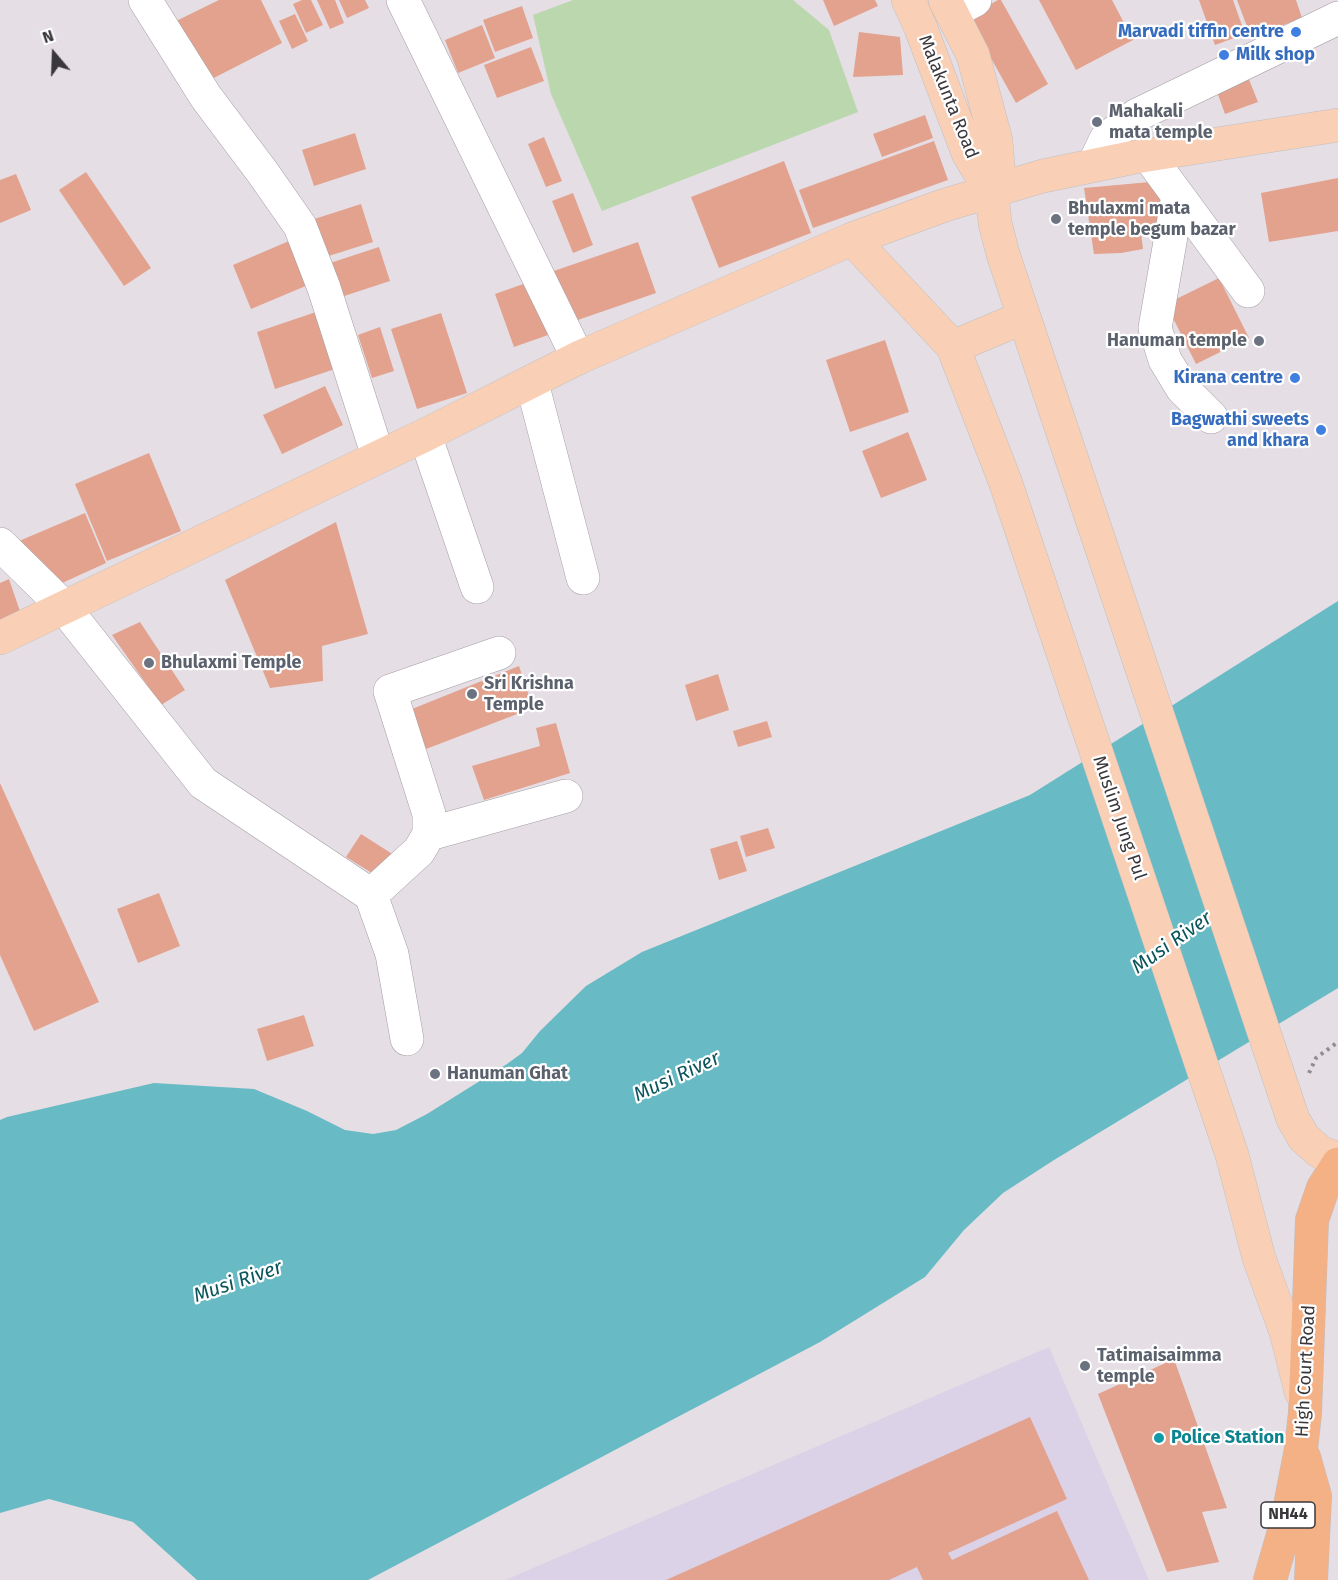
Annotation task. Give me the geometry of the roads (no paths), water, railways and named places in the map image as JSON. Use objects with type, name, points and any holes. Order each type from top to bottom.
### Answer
[{"type":"highway","name":"High Court Road","points":[[1270,1580],[1287,1521],[1301,1449],[1305,1413],[1312,1220],[1323,1188],[1338,1164]]},
{"type":"highway","points":[[1301,1449],[1315,1496],[1311,1580]]},
{"type":"main road","name":"Malakunta Road","points":[[908,0],[968,153],[992,193]]},
{"type":"main road","points":[[957,4],[996,141],[998,166],[992,193],[995,223],[1003,254],[1293,1119],[1304,1138],[1320,1152],[1338,1159]]},
{"type":"main road","points":[[0,638],[425,435],[578,358],[852,240],[945,205],[992,193],[1043,176],[1094,164],[1338,125]]},
{"type":"main road","points":[[852,240],[953,347],[1024,317]]},
{"type":"main road","name":"Muslim Jung Pul","points":[[953,347],[1005,481],[1232,1155],[1259,1258],[1291,1349],[1305,1413]]},
{"type":"street","points":[[145,0],[206,97],[300,226],[324,288],[378,456]]},
{"type":"street","points":[[403,0],[578,358]]},
{"type":"street","points":[[1094,164],[1106,140],[1137,115],[1338,18]]},
{"type":"street","points":[[1148,155],[1248,291]]},
{"type":"street","points":[[1178,196],[1155,328],[1165,360],[1182,388],[1211,417]]},
{"type":"street","points":[[532,382],[583,578]]},
{"type":"street","points":[[425,435],[477,587]]},
{"type":"street","points":[[0,544],[63,606],[203,783],[371,895],[392,954],[407,1039]]},
{"type":"street","points":[[371,895],[419,851],[429,834],[429,814],[390,691],[499,653]]},
{"type":"street","points":[[429,834],[566,796]]},
{"type":"water","name":"Musi River","points":[[1338,601],[1338,988],[1003,1193],[964,1230],[925,1277],[820,1342],[368,1580],[197,1580],[133,1522],[49,1499],[0,1513],[0,1120],[154,1083],[254,1089],[345,1130],[373,1134],[396,1130],[427,1114],[507,1064],[522,1053],[540,1031],[586,986],[642,952],[1030,795]]},
{"type":"place","name":"Marvadi tiffin centre","points":[[1296,32]]},
{"type":"place","name":"Milk shop","points":[[1224,55]]},
{"type":"place","name":"Mahakali mata temple","points":[[1097,122]]},
{"type":"place","name":"Bhulaxmi mata temple begum bazar","points":[[1056,219]]},
{"type":"place","name":"Hanuman temple","points":[[1259,341]]},
{"type":"place","name":"Kirana centre","points":[[1295,378]]},
{"type":"place","name":"Bagwathi sweets and khara","points":[[1321,430]]},
{"type":"place","name":"Bhulaxmi Temple","points":[[149,663]]},
{"type":"place","name":"Sri Krishna Temple","points":[[472,694]]},
{"type":"place","name":"Hanuman Ghat","points":[[435,1074]]},
{"type":"place","name":"Tatimaisaimma temple","points":[[1085,1366]]},
{"type":"place","name":"Police Station","points":[[1159,1438]]}]
